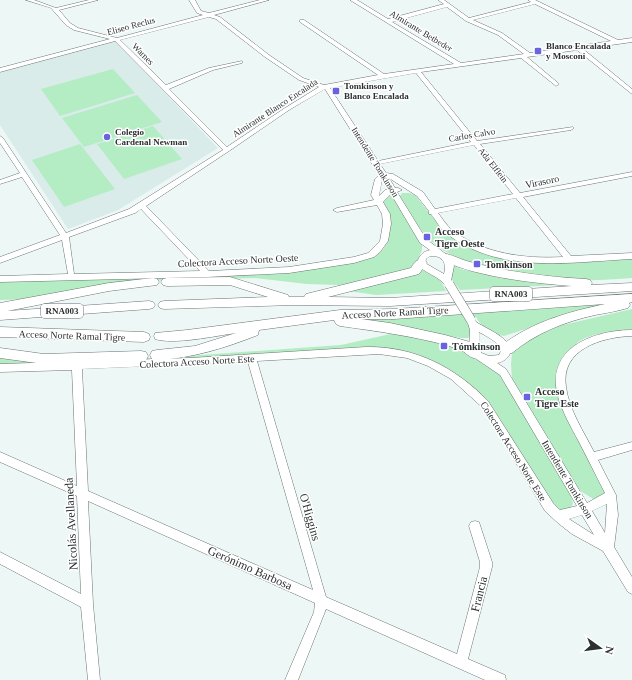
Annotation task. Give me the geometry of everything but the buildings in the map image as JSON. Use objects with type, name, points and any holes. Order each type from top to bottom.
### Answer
[{"type":"highway","points":[[443,255],[466,266],[535,278],[580,282],[632,283]]},
{"type":"highway","points":[[167,282],[230,281],[294,301],[415,271],[423,259]]},
{"type":"highway","points":[[0,308],[109,287],[153,282]]},
{"type":"highway","name":"Acceso Norte Ramal Tigre","points":[[164,305],[294,301],[390,302],[632,287]]},
{"type":"highway","name":"Acceso Norte Ramal Tigre","points":[[160,336],[188,335],[340,314],[394,314],[632,298]]},
{"type":"highway","points":[[0,302],[42,301]]},
{"type":"highway","points":[[506,352],[522,337],[559,321],[632,304]]},
{"type":"highway","name":"Acceso Norte Ramal Tigre","points":[[0,316],[149,305]]},
{"type":"highway","points":[[300,320],[345,322],[390,328],[465,346],[480,357]]},
{"type":"highway","points":[[157,355],[180,354],[208,349],[275,324]]},
{"type":"highway","name":"Acceso Norte Ramal Tigre","points":[[0,332],[144,337]]},
{"type":"highway","points":[[0,352],[44,359],[141,356]]},
{"type":"street","points":[[29,0],[57,9],[68,24],[76,29],[116,39]]},
{"type":"street","points":[[57,9],[95,0]]},
{"type":"street","points":[[192,0],[199,12],[218,18],[267,56],[301,79],[315,92]]},
{"type":"street","name":"Eliseo Reclus","points":[[0,70],[266,0]]},
{"type":"street","name":"Almirante Betbeder","points":[[353,0],[460,64]]},
{"type":"street","points":[[441,0],[468,20],[500,34],[530,55]]},
{"type":"street","points":[[468,20],[533,1],[542,0]]},
{"type":"street","points":[[533,1],[617,42]]},
{"type":"street","points":[[388,21],[447,5]]},
{"type":"street","points":[[302,21],[383,76]]},
{"type":"street","name":"Warnes","points":[[116,39],[227,150]]},
{"type":"street","name":"Almirante Blanco Encalada","points":[[0,260],[122,216],[227,150],[287,109],[324,87],[460,64],[632,40]]},
{"type":"street","points":[[580,48],[632,92]]},
{"type":"street","points":[[522,56],[556,84]]},
{"type":"street","points":[[165,88],[211,70],[240,62]]},
{"type":"street","name":"Ada Elflein","points":[[417,71],[569,259]]},
{"type":"street","points":[[301,79],[324,87]]},
{"type":"street","name":"Intendente Tomkinson","points":[[324,87],[332,93],[423,241],[443,255]]},
{"type":"street","name":"Carlos Calvo","points":[[376,163],[476,143],[571,128]]},
{"type":"street","points":[[0,138],[64,237],[71,273]]},
{"type":"street","points":[[0,182],[24,174]]},
{"type":"street","name":"Virasoro","points":[[432,212],[632,174]]},
{"type":"street","points":[[383,175],[390,176],[420,194],[432,212],[448,231],[473,246],[492,253],[512,258],[537,261],[632,256]]},
{"type":"street","name":"Colectora Acceso Norte Oeste","points":[[0,279],[207,274],[288,270],[354,260],[371,254],[377,250],[384,241],[387,229],[386,214],[375,195],[379,179],[383,175]]},
{"type":"street","points":[[337,210],[378,202],[384,195],[392,190],[413,189]]},
{"type":"street","points":[[141,205],[207,274]]},
{"type":"street","name":"Intendente Tomkinson","points":[[423,241],[423,259]]},
{"type":"street","points":[[448,283],[450,266],[443,255],[430,253],[423,259],[430,271],[440,275],[448,283],[472,322],[476,334],[474,349],[480,357],[496,360],[506,352]]},
{"type":"street","points":[[472,322],[485,333],[502,341],[506,352],[503,372]]},
{"type":"street","points":[[608,547],[613,526],[614,508],[611,495],[566,404],[561,386],[561,374],[572,353],[584,343],[599,337],[631,334]]},
{"type":"street","name":"Colectora Acceso Norte Este","points":[[0,368],[251,358],[372,350],[392,352],[435,364],[462,380],[486,404],[549,507],[558,516],[589,539],[608,547]]},
{"type":"street","name":"Intendente Tomkinson","points":[[480,357],[503,372],[632,588]]},
{"type":"street","name":"O'Higgins","points":[[251,358],[321,599],[320,612],[291,680]]},
{"type":"street","name":"Nicolás Avellaneda","points":[[77,366],[87,604],[94,680]]},
{"type":"street","points":[[591,457],[632,446]]},
{"type":"street","name":"Gerónimo Barbosa","points":[[0,457],[500,680]]},
{"type":"street","points":[[558,516],[586,509],[600,503],[611,495]]},
{"type":"street","name":"Francia","points":[[461,663],[486,567],[486,562],[475,526]]},
{"type":"street","points":[[0,558],[87,604]]},
{"type":"shaded area","name":"Colegio Cardenal Newman","points":[[115,41],[218,148],[118,210],[68,229],[0,125],[0,72]]},
{"type":"green space","points":[[113,69],[135,93],[60,116],[41,89]]},
{"type":"green space","points":[[137,95],[162,122],[84,147],[62,118]]},
{"type":"green space","points":[[153,126],[182,159],[124,179],[97,144]]},
{"type":"green space","points":[[80,144],[115,189],[64,207],[32,160]]},
{"type":"green space","points":[[390,193],[393,194],[422,242],[422,250],[415,266],[395,273],[352,284],[339,285],[307,284],[255,278],[139,281],[36,299],[0,300],[0,281],[254,275],[296,272],[365,260],[376,255],[387,243],[387,227],[380,199]]},
{"type":"green space","points":[[402,193],[415,195],[448,235],[464,244],[509,260],[526,262],[556,263],[632,258],[632,278],[584,280],[542,277],[498,270],[457,257],[441,249],[429,239],[417,224],[400,196]]},
{"type":"green space","points":[[453,266],[464,270],[575,284],[460,290],[450,277]]},
{"type":"green space","points":[[423,270],[441,281],[446,291],[376,295],[348,291],[391,281]]},
{"type":"green space","points":[[602,304],[602,306],[504,336],[487,330],[476,317],[464,318],[471,328],[471,335],[468,338],[354,319]]},
{"type":"green space","points":[[632,309],[632,329],[597,334],[585,338],[578,342],[562,362],[557,389],[604,488],[605,495],[595,500],[578,488],[512,379],[512,353],[517,345],[554,327]]},
{"type":"green space","points":[[395,333],[434,340],[438,344],[462,349],[475,359],[483,362],[502,374],[570,491],[573,504],[570,509],[562,511],[556,509],[481,396],[443,367],[390,350],[362,347],[154,361],[0,366],[0,354],[116,359],[173,357],[341,345]]},
{"type":"place","name":"Blanco Encalada y Mosconi","points":[[538,51]]},
{"type":"place","name":"Tomkinson y Blanco Encalada","points":[[336,91]]},
{"type":"place","name":"Colegio Cardenal Newman","points":[[107,137]]},
{"type":"place","name":"Acceso Tigre Oeste","points":[[427,237]]},
{"type":"place","name":"Tomkinson","points":[[477,264]]},
{"type":"place","name":"Tómkinson","points":[[444,346]]},
{"type":"place","name":"Acceso Tigre Este","points":[[527,397]]}]
